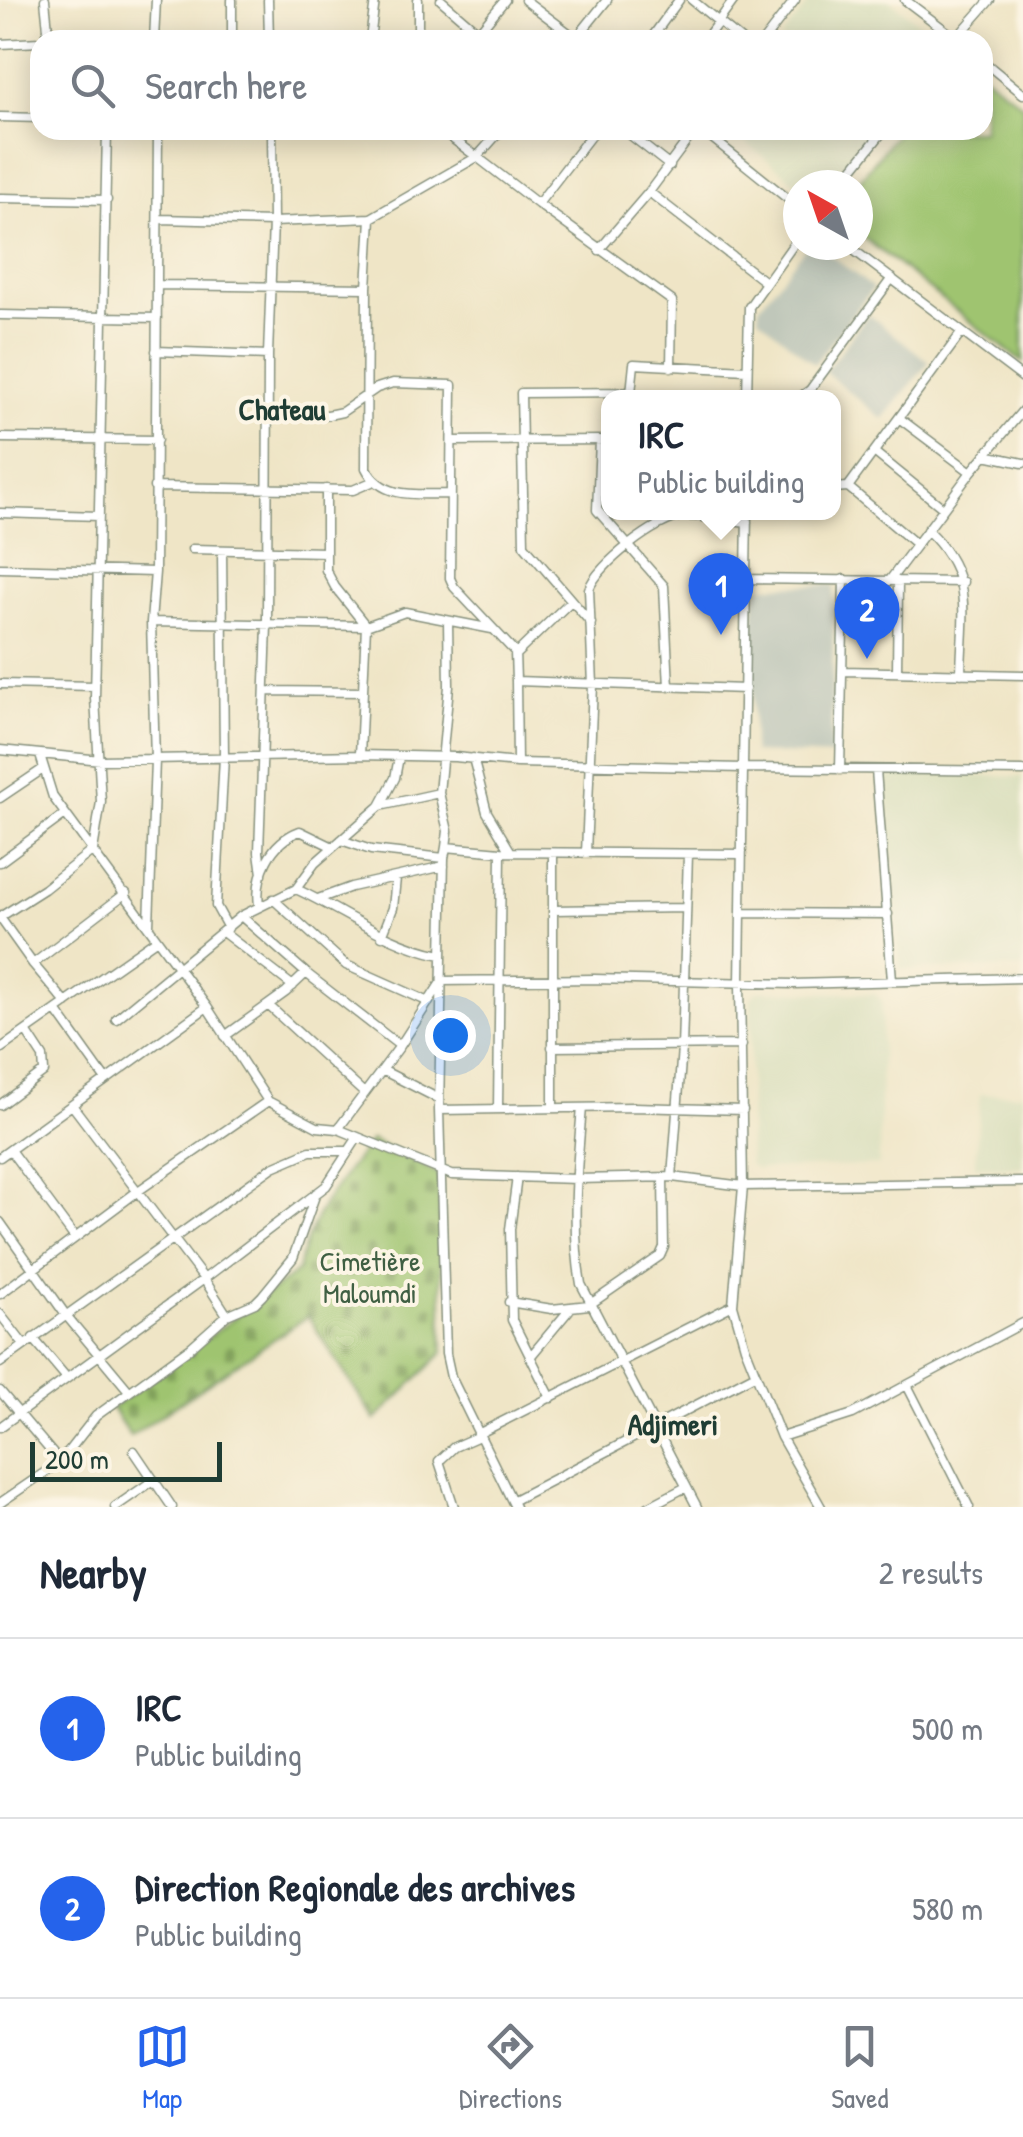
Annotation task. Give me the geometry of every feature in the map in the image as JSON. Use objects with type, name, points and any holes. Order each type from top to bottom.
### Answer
[{"type":"street","points":[[45,0],[48,30]]},
{"type":"street","points":[[154,30],[156,0]]},
{"type":"street","points":[[232,0],[232,30]]},
{"type":"street","points":[[268,0],[269,30]]},
{"type":"street","points":[[371,30],[375,0]]},
{"type":"street","points":[[418,0],[418,30]]},
{"type":"street","points":[[440,0],[469,30]]},
{"type":"street","points":[[480,30],[506,0]]},
{"type":"street","points":[[525,0],[564,30]]},
{"type":"street","points":[[584,30],[607,0]]},
{"type":"street","points":[[658,30],[680,0]]},
{"type":"street","points":[[692,0],[729,30]]},
{"type":"street","points":[[712,30],[734,0]]},
{"type":"street","points":[[772,30],[796,0]]},
{"type":"street","points":[[905,0],[943,30]]},
{"type":"street","points":[[964,30],[990,0]]},
{"type":"street","points":[[0,44],[30,42]]},
{"type":"street","points":[[993,69],[1023,94]]},
{"type":"street","points":[[0,117],[30,118]]},
{"type":"street","points":[[66,1003],[1,918],[93,850],[99,826],[95,686],[108,140]]},
{"type":"street","points":[[149,926],[155,760],[152,622],[158,140]]},
{"type":"street","points":[[262,874],[259,852],[267,624],[272,140]]},
{"type":"street","points":[[454,140],[672,301],[672,367]]},
{"type":"street","points":[[160,220],[273,222],[371,218],[476,157],[492,140]]},
{"type":"street","points":[[538,204],[587,140]]},
{"type":"street","points":[[637,140],[670,166]]},
{"type":"street","points":[[599,250],[690,140]]},
{"type":"street","points":[[711,140],[783,196]]},
{"type":"street","points":[[852,170],[876,140]]},
{"type":"street","points":[[649,192],[765,282]]},
{"type":"street","points":[[0,198],[107,200]]},
{"type":"street","points":[[371,218],[365,459],[374,481],[394,492],[450,494]]},
{"type":"street","points":[[747,390],[749,307],[783,258]]},
{"type":"street","points":[[867,260],[1023,378]]},
{"type":"street","points":[[810,390],[892,278]]},
{"type":"street","points":[[158,285],[367,288]]},
{"type":"street","points":[[0,314],[157,318]]},
{"type":"street","points":[[848,488],[962,332]]},
{"type":"street","points":[[156,351],[268,354]]},
{"type":"street","points":[[631,390],[634,364],[746,370]]},
{"type":"street","points":[[269,412],[334,414],[393,384],[452,385],[452,583],[516,654],[517,763]]},
{"type":"street","points":[[590,623],[524,546],[521,393],[601,394]]},
{"type":"street","points":[[897,672],[894,580],[916,544],[1023,410]]},
{"type":"street","points":[[899,418],[971,472]]},
{"type":"street","points":[[0,438],[157,440]]},
{"type":"street","points":[[453,441],[601,440]]},
{"type":"street","points":[[874,452],[944,508]]},
{"type":"street","points":[[985,456],[1023,463]]},
{"type":"street","points":[[601,464],[596,504],[601,515]]},
{"type":"street","points":[[154,487],[326,489],[360,488],[374,481]]},
{"type":"street","points":[[841,488],[848,488],[916,544]]},
{"type":"street","points":[[326,489],[326,570],[366,626],[360,755]]},
{"type":"street","points":[[0,513],[100,516]]},
{"type":"street","points":[[606,520],[664,586],[669,687]]},
{"type":"street","points":[[586,853],[592,764],[590,584],[629,546],[675,520]]},
{"type":"street","points":[[747,520],[740,983],[743,1186],[733,1305],[781,1437],[822,1507]]},
{"type":"street","points":[[927,530],[952,558],[963,582],[960,674]]},
{"type":"street","points":[[192,550],[326,552]]},
{"type":"street","points":[[222,550],[224,757],[216,906],[226,931],[293,986]]},
{"type":"street","points":[[0,568],[155,572]]},
{"type":"street","points":[[746,579],[963,582]]},
{"type":"street","points":[[840,770],[844,580]]},
{"type":"street","points":[[516,654],[571,601]]},
{"type":"street","points":[[152,622],[366,626],[406,612],[495,630]]},
{"type":"street","points":[[448,621],[449,686],[439,793],[448,831],[438,1110],[446,1354],[451,1378],[514,1504],[653,1425],[756,1374]]},
{"type":"street","points":[[842,671],[1023,675]]},
{"type":"street","points":[[516,681],[746,688]]},
{"type":"street","points":[[0,684],[95,686]]},
{"type":"street","points":[[265,691],[363,692]]},
{"type":"street","points":[[0,750],[100,760],[360,755],[517,763],[1023,771]]},
{"type":"street","points":[[40,755],[53,797],[207,1007],[268,1101],[317,1127],[338,1128],[442,1173],[577,1179],[668,1178],[743,1186],[1023,1182]]},
{"type":"street","points":[[116,1019],[241,916],[296,889],[304,876],[380,806],[399,757]]},
{"type":"street","points":[[472,758],[488,812],[506,852],[498,1108]]},
{"type":"street","points":[[0,798],[43,769]]},
{"type":"street","points":[[876,770],[892,980]]},
{"type":"street","points":[[380,806],[439,793]]},
{"type":"street","points":[[0,862],[65,814]]},
{"type":"street","points":[[258,905],[257,890],[273,850],[300,831],[333,848]]},
{"type":"street","points":[[341,840],[357,847],[445,857],[506,852],[742,854]]},
{"type":"street","points":[[553,1107],[554,853]]},
{"type":"street","points":[[509,1302],[570,1309],[589,1304],[662,1254],[682,1048],[688,854]]},
{"type":"street","points":[[318,899],[351,887],[396,878],[445,857]]},
{"type":"street","points":[[382,936],[392,908],[396,878]]},
{"type":"street","points":[[296,889],[405,947],[442,956]]},
{"type":"street","points":[[33,964],[126,894]]},
{"type":"street","points":[[273,899],[346,966],[429,1002]]},
{"type":"street","points":[[553,910],[685,908]]},
{"type":"street","points":[[741,914],[888,914]]},
{"type":"street","points":[[241,916],[400,1046]]},
{"type":"street","points":[[0,1049],[157,939]]},
{"type":"street","points":[[225,1036],[306,973]]},
{"type":"street","points":[[442,980],[794,984],[1023,978]]},
{"type":"street","points":[[338,1128],[400,1046],[442,980]]},
{"type":"street","points":[[268,1005],[363,1092]]},
{"type":"street","points":[[0,1157],[207,1007]]},
{"type":"street","points":[[56,1010],[106,1080]]},
{"type":"street","points":[[0,1105],[44,1072],[43,1057],[26,1031]]},
{"type":"street","points":[[552,1046],[742,1045]]},
{"type":"street","points":[[382,1070],[439,1099]]},
{"type":"street","points":[[0,1294],[268,1101]]},
{"type":"street","points":[[72,1105],[227,1315]]},
{"type":"street","points":[[438,1110],[553,1107],[743,1110]]},
{"type":"street","points":[[582,1108],[577,1179],[578,1264],[589,1304],[696,1507]]},
{"type":"street","points":[[0,1427],[316,1193],[336,1174],[358,1136]]},
{"type":"street","points":[[10,1150],[75,1238]]},
{"type":"street","points":[[0,1363],[172,1237],[294,1156],[321,1150],[349,1151]]},
{"type":"street","points":[[517,1177],[510,1229],[509,1302],[512,1320],[550,1398]]},
{"type":"street","points":[[0,1503],[60,1462],[96,1416],[227,1315],[255,1303],[292,1258],[316,1193]]},
{"type":"street","points":[[0,1222],[65,1314],[129,1391]]},
{"type":"street","points":[[454,1507],[440,1461],[446,1452],[733,1305]]},
{"type":"street","points":[[530,1357],[570,1309]]},
{"type":"street","points":[[0,1314],[24,1345]]},
{"type":"street","points":[[781,1437],[853,1414],[1023,1323]]},
{"type":"street","points":[[33,1338],[66,1377]]},
{"type":"street","points":[[907,1386],[970,1507]]},
{"type":"street","points":[[0,1391],[60,1462]]},
{"type":"street","points":[[134,1451],[172,1507]]},
{"type":"street","points":[[114,1507],[154,1480]]},
{"type":"street","points":[[648,1507],[686,1487]]},
{"type":"shaded area","points":[[811,0],[889,0],[928,30],[788,30]]},
{"type":"shaded area","points":[[743,140],[868,140],[844,170],[783,172]]},
{"type":"shaded area","points":[[796,260],[836,260],[873,288],[814,364],[758,317],[759,307]]},
{"type":"shaded area","points":[[868,314],[929,362],[883,419],[825,372]]},
{"type":"shaded area","points":[[834,585],[831,744],[835,756],[753,753],[753,625],[757,586]]},
{"type":"shaded area","points":[[886,773],[1023,777],[1023,968],[900,969]]},
{"type":"shaded area","points":[[757,991],[874,994],[882,1000],[879,1165],[755,1169],[749,1164],[751,998]]},
{"type":"shaded area","points":[[980,1094],[1023,1094],[1023,1167],[975,1166]]},
{"type":"green space","points":[[993,82],[1023,105],[1023,363],[873,245],[873,170],[868,170],[891,140],[993,140]]},
{"type":"green space","name":"Cimetière Maloumdi","points":[[371,1140],[439,1174],[443,1353],[375,1420],[308,1316],[130,1436],[112,1408],[298,1271],[316,1218]]},
{"type":"place","name":"IRC","points":[[721,635]]},
{"type":"place","name":"Direction Regionale des archives","points":[[867,659]]},
{"type":"district","name":"Chateau","points":[[282,410]]},
{"type":"district","name":"Adjimeri","points":[[673,1425]]}]
